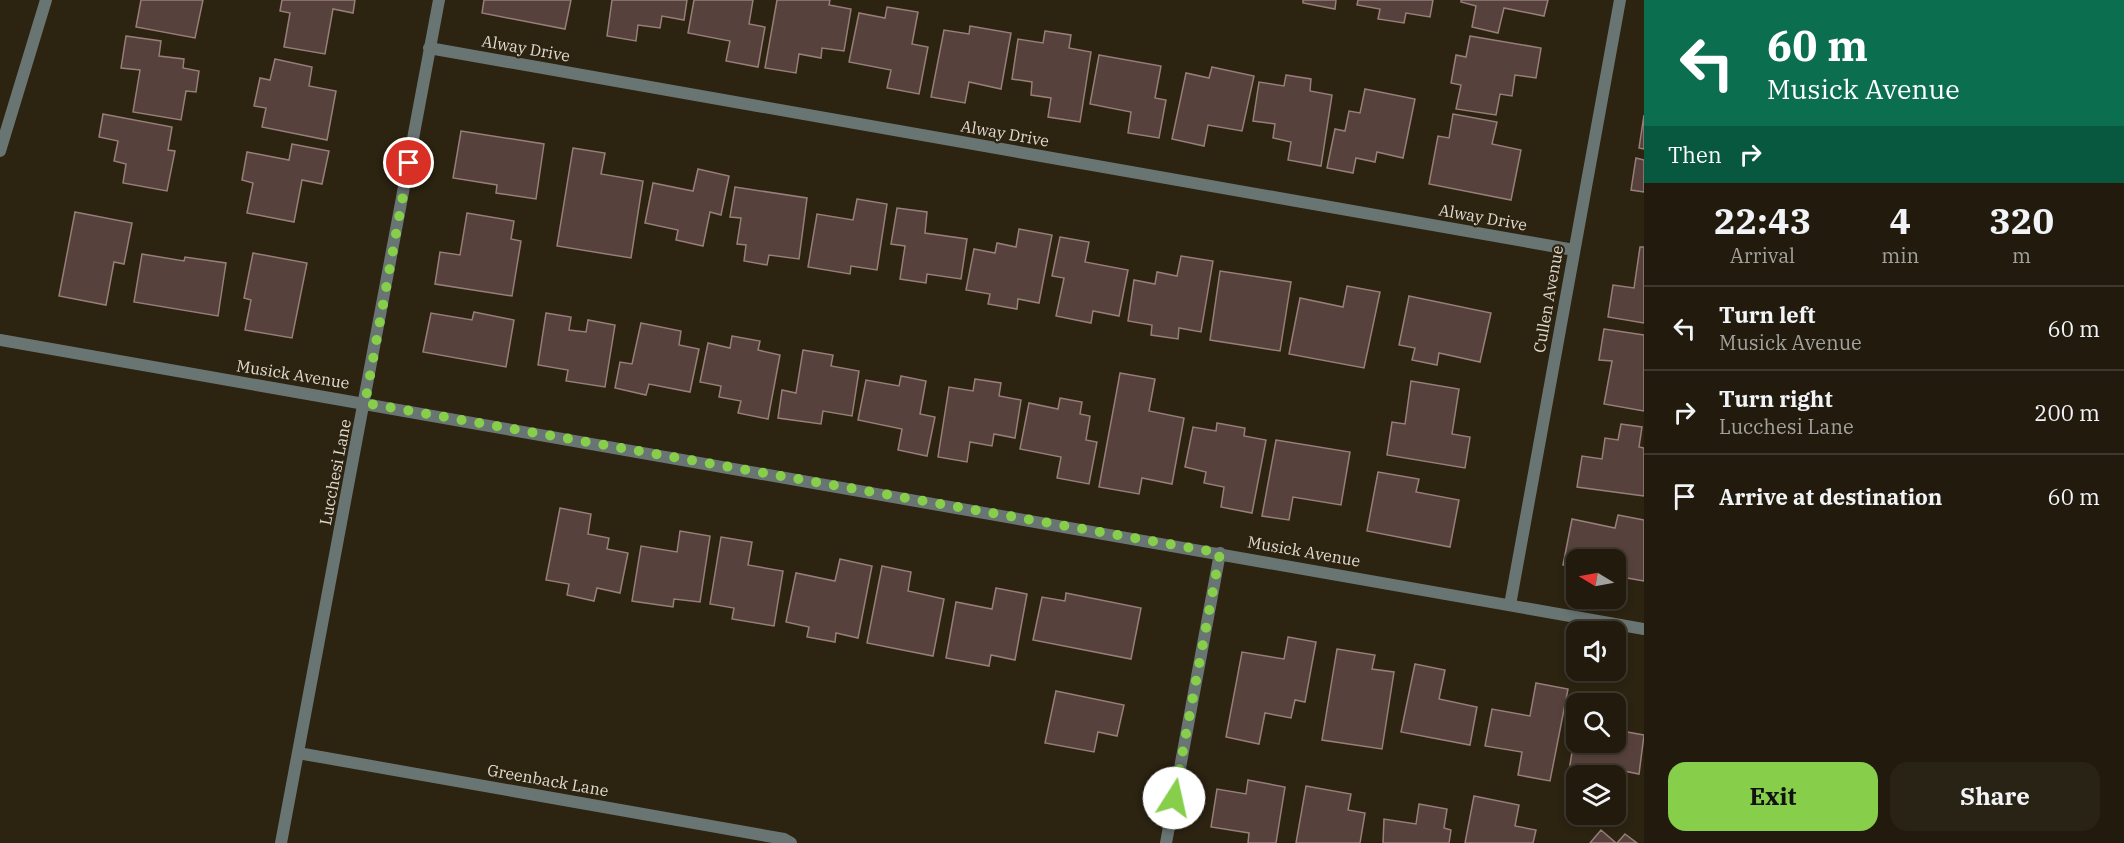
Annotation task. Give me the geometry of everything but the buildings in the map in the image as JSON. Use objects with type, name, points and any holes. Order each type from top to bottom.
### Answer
[{"type":"street","points":[[0,151],[46,0]]},
{"type":"street","name":"Lucchesi Lane","points":[[281,843],[439,0]]},
{"type":"street","name":"Cullen Avenue","points":[[1510,605],[1620,0]]},
{"type":"street","name":"Alway Drive","points":[[429,48],[1574,250]]},
{"type":"street","name":"Musick Avenue","points":[[0,340],[1644,629]]},
{"type":"street","points":[[1166,843],[1220,553]]},
{"type":"street","name":"Greenback Lane","points":[[298,753],[772,837],[791,843]]},
{"type":"route","points":[[409,163],[365,403],[1220,553],[1174,798]]}]
